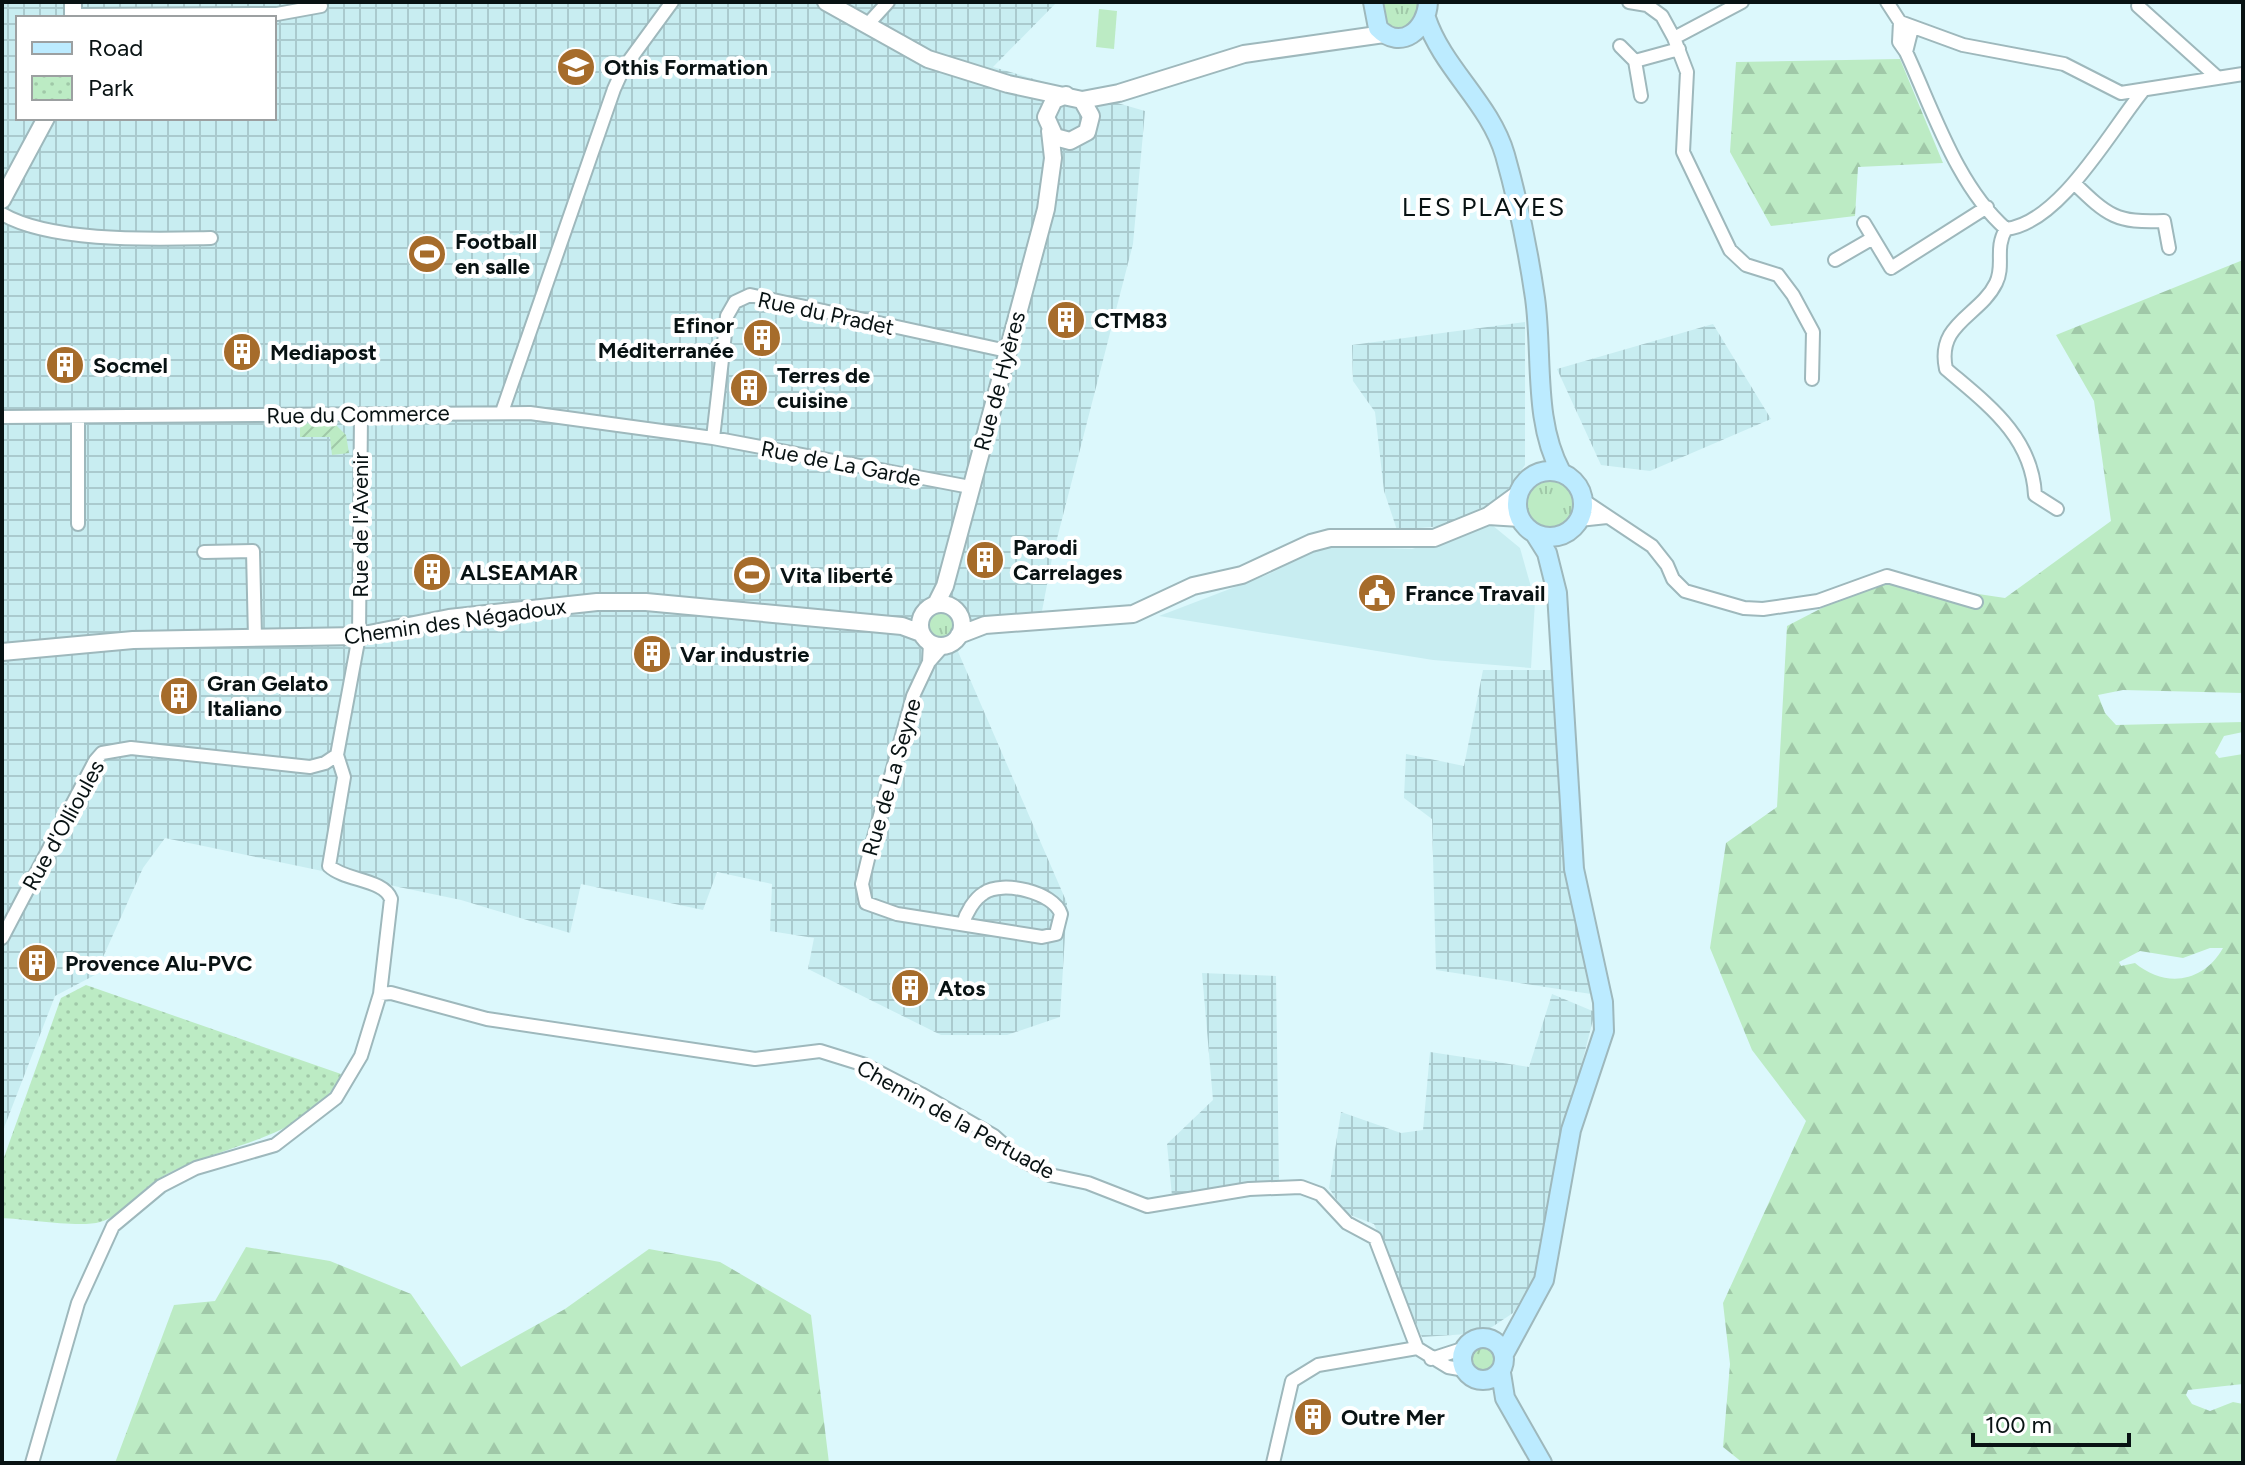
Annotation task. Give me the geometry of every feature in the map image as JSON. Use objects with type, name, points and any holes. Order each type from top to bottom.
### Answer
[{"type":"main road","points":[[1373,8],[1384,34],[1406,38],[1454,71]]},
{"type":"main road","points":[[1406,38],[1418,30],[1427,10]]},
{"type":"main road","points":[[1427,10],[1454,71],[1494,127],[1516,196],[1535,299],[1544,419],[1539,459],[1532,476],[1518,494],[1520,518],[1547,553],[1557,593]]},
{"type":"main road","points":[[1544,419],[1561,472]]},
{"type":"main road","points":[[1532,476],[1546,471],[1561,472],[1575,482],[1583,500],[1560,557],[1557,593],[1575,880],[1604,1017],[1600,1049],[1571,1130],[1552,1247],[1538,1292],[1504,1354],[1501,1373],[1505,1398],[1542,1463]]},
{"type":"main road","points":[[1535,534],[1556,537],[1574,526]]},
{"type":"main road","points":[[1532,1463],[1506,1414],[1473,1376],[1465,1348],[1475,1340],[1490,1339],[1510,1328],[1538,1292]]},
{"type":"main road","points":[[1490,1339],[1504,1354]]},
{"type":"main road","points":[[1473,1376],[1501,1373]]},
{"type":"street","points":[[502,412],[614,89],[623,69],[672,2]]},
{"type":"street","points":[[826,2],[928,59],[1008,84],[1074,98],[1090,110],[1091,122],[1087,132],[1077,140],[1062,140],[1033,99],[1008,84]]},
{"type":"street","points":[[867,25],[888,2]]},
{"type":"street","points":[[1629,2],[1647,5],[1662,16],[1677,44],[1687,72],[1683,152],[1730,250],[1746,265],[1778,275],[1793,295],[1813,332],[1812,379]]},
{"type":"street","points":[[1635,61],[1677,44],[1742,2]]},
{"type":"street","points":[[1887,2],[1906,25],[1963,45],[2064,64],[2126,98],[2142,92],[2243,74]]},
{"type":"street","points":[[73,12],[277,14],[321,6]]},
{"type":"street","points":[[2138,6],[2218,78]]},
{"type":"street","points":[[1351,37],[1373,8]]},
{"type":"street","points":[[1906,25],[1899,42],[1957,162],[2006,229]]},
{"type":"street","points":[[1048,124],[1054,100],[1132,89],[1244,54],[1384,34]]},
{"type":"street","points":[[1620,46],[1635,61],[1641,96]]},
{"type":"street","points":[[1091,122],[1132,89]]},
{"type":"street","points":[[2006,229],[2018,228],[2032,219],[2074,183],[2123,118],[2126,98]]},
{"type":"street","points":[[2,200],[45,120]]},
{"type":"street","name":"Rue de Hyères","points":[[949,609],[945,586],[1052,175],[1048,124]]},
{"type":"street","name":"Rue de Hyères","points":[[1052,175],[1077,140]]},
{"type":"street","points":[[2074,183],[2105,213],[2116,218],[2127,222],[2164,221],[2169,248]]},
{"type":"street","points":[[1864,223],[1891,268],[1987,207]]},
{"type":"street","points":[[2,214],[26,225],[127,240],[211,238]]},
{"type":"street","points":[[2006,229],[1998,243],[1996,283],[1947,337],[1943,356],[1946,369],[2013,430],[2027,455],[2035,495],[2057,509]]},
{"type":"street","points":[[1835,260],[1873,238]]},
{"type":"street","name":"Rue du Pradet","points":[[713,438],[727,316],[735,302],[750,295],[1007,351]]},
{"type":"street","name":"Rue du Commerce","points":[[2,417],[502,412],[558,415],[713,438]]},
{"type":"street","name":"Rue de l'Avenir","points":[[337,755],[359,636],[361,414]]},
{"type":"street","points":[[78,417],[78,524]]},
{"type":"street","name":"Rue de La Garde","points":[[713,438],[970,487]]},
{"type":"street","points":[[929,635],[959,635],[985,625],[1133,614],[1210,580],[1250,571],[1311,543],[1348,537],[1434,538],[1488,516],[1518,494]]},
{"type":"street","points":[[1583,500],[1652,546],[1667,565],[1673,579],[1685,591],[1744,608],[1763,609],[1818,601],[1887,576],[1976,602]]},
{"type":"street","points":[[1488,516],[1520,518]]},
{"type":"street","points":[[1574,526],[1610,518]]},
{"type":"street","points":[[204,552],[253,551],[255,638]]},
{"type":"street","name":"Chemin des Négadoux","points":[[4,653],[133,640],[359,636],[449,618],[597,602],[660,603],[902,626],[929,635]]},
{"type":"street","points":[[949,609],[985,625]]},
{"type":"street","points":[[949,609],[959,635]]},
{"type":"street","points":[[929,635],[949,609]]},
{"type":"street","name":"Rue de La Seyne","points":[[929,635],[929,662],[911,705],[868,859],[862,894],[866,903],[875,909],[963,924]]},
{"type":"street","name":"Rue d'Ollioules","points":[[2,938],[102,753],[131,748],[310,767],[325,763],[337,755]]},
{"type":"street","points":[[32,1463],[78,1303],[113,1226],[161,1186],[196,1168],[275,1145],[336,1098],[361,1056],[380,994],[391,899],[389,892],[382,888],[340,876],[329,866],[344,777],[337,755]]},
{"type":"street","points":[[1009,889],[1045,895],[1058,905],[1061,914],[1056,934],[1048,937],[963,924],[969,909],[985,891],[1009,889]]},
{"type":"street","name":"Chemin de la Pertuade","points":[[380,994],[391,993],[487,1019],[755,1059],[820,1051],[865,1065],[921,1094],[994,1136],[1020,1159],[1050,1175],[1088,1183],[1147,1206],[1249,1189],[1301,1187],[1320,1194],[1347,1223],[1375,1238],[1417,1348]]},
{"type":"street","points":[[1273,1463],[1292,1381],[1318,1365],[1417,1348],[1431,1359],[1473,1376]]},
{"type":"street","points":[[1431,1359],[1465,1348]]},
{"type":"shaded area","points":[[2,2],[1057,2],[993,67],[1145,111],[1133,244],[1052,558],[1039,627],[972,635],[956,647],[1067,903],[1060,1017],[1007,1035],[941,1035],[808,969],[814,938],[770,931],[772,884],[717,872],[703,910],[581,884],[570,933],[461,900],[165,838],[143,868],[95,975],[55,996],[2,1133]]},
{"type":"shaded area","points":[[1525,322],[1525,465],[1502,498],[1443,526],[1397,530],[1384,491],[1375,412],[1353,381],[1352,345]]},
{"type":"shaded area","points":[[1713,324],[1771,419],[1650,471],[1601,465],[1557,369]]},
{"type":"shaded area","points":[[1492,525],[1520,548],[1535,601],[1531,668],[1433,660],[1159,616],[1269,574],[1324,546],[1412,549]]},
{"type":"shaded area","points":[[1483,670],[1557,670],[1568,888],[1591,994],[1436,970],[1432,819],[1404,798],[1406,754],[1464,766]]},
{"type":"shaded area","points":[[1202,973],[1276,976],[1279,1182],[1172,1196],[1167,1144],[1213,1100]]},
{"type":"shaded area","points":[[1552,994],[1595,1012],[1560,1148],[1536,1277],[1513,1313],[1483,1333],[1422,1337],[1374,1224],[1345,1213],[1329,1188],[1341,1112],[1401,1133],[1423,1130],[1430,1052],[1529,1067]]},
{"type":"green space","points":[[1373,2],[1428,2],[1426,18],[1391,37]]},
{"type":"green space","points":[[1099,9],[1117,11],[1114,49],[1096,47]]},
{"type":"green space","points":[[1900,59],[1943,163],[1858,167],[1855,216],[1771,226],[1730,152],[1736,62]]},
{"type":"green space","points":[[2243,260],[2243,693],[2123,690],[2098,695],[2105,713],[2116,725],[2243,722],[2243,732],[2224,736],[2215,753],[2219,758],[2243,754],[2243,1384],[2188,1390],[2186,1395],[2192,1404],[2210,1411],[2233,1402],[2243,1404],[2243,1463],[1743,1463],[1723,1447],[1730,1364],[1723,1303],[1806,1121],[1752,1050],[1710,948],[1726,843],[1777,807],[1787,626],[1878,579],[2005,598],[2111,521],[2094,401],[2056,335]],"holes":[[[2210,948],[2223,948],[2205,969],[2183,978],[2159,976],[2135,963],[2121,966],[2119,962],[2140,951],[2183,958]]]},
{"type":"green space","points":[[300,423],[335,424],[346,435],[349,453],[332,455],[330,437],[300,437]]},
{"type":"green space","points":[[1550,471],[1563,473],[1578,486],[1583,504],[1581,517],[1568,532],[1550,537],[1537,535],[1522,522],[1517,504],[1519,491],[1532,476]]},
{"type":"green space","points":[[941,604],[956,610],[962,625],[956,640],[941,646],[926,640],[920,625],[926,610]]},
{"type":"green space","points":[[86,985],[341,1074],[326,1097],[306,1115],[257,1140],[177,1169],[147,1187],[108,1219],[80,1224],[2,1218],[2,1163],[61,998]]},
{"type":"green space","points":[[246,1247],[330,1261],[411,1294],[461,1367],[565,1309],[649,1249],[720,1262],[811,1315],[829,1463],[115,1463],[174,1305],[215,1301]]},
{"type":"green space","points":[[1483,1338],[1498,1344],[1504,1359],[1498,1374],[1483,1380],[1468,1374],[1462,1359],[1468,1344]]},
{"type":"place","name":"Othis Formation","points":[[576,67]]},
{"type":"place","name":"Football en salle","points":[[427,254]]},
{"type":"place","name":"CTM83","points":[[1066,320]]},
{"type":"place","name":"Efinor Méditerranée","points":[[762,338]]},
{"type":"place","name":"Mediapost","points":[[242,352]]},
{"type":"place","name":"Socmel","points":[[65,365]]},
{"type":"place","name":"Terres de cuisine","points":[[749,388]]},
{"type":"place","name":"Parodi Carrelages","points":[[985,560]]},
{"type":"place","name":"ALSEAMAR","points":[[432,572]]},
{"type":"place","name":"Vita liberté","points":[[752,575]]},
{"type":"place","name":"France Travail","points":[[1377,593]]},
{"type":"place","name":"Var industrie","points":[[652,654]]},
{"type":"place","name":"Gran Gelato Italiano","points":[[179,696]]},
{"type":"place","name":"Provence Alu-PVC","points":[[37,963]]},
{"type":"place","name":"Atos","points":[[910,988]]},
{"type":"place","name":"Outre Mer","points":[[1313,1417]]},
{"type":"district","name":"LES PLAYES","points":[[1484,207]]}]
